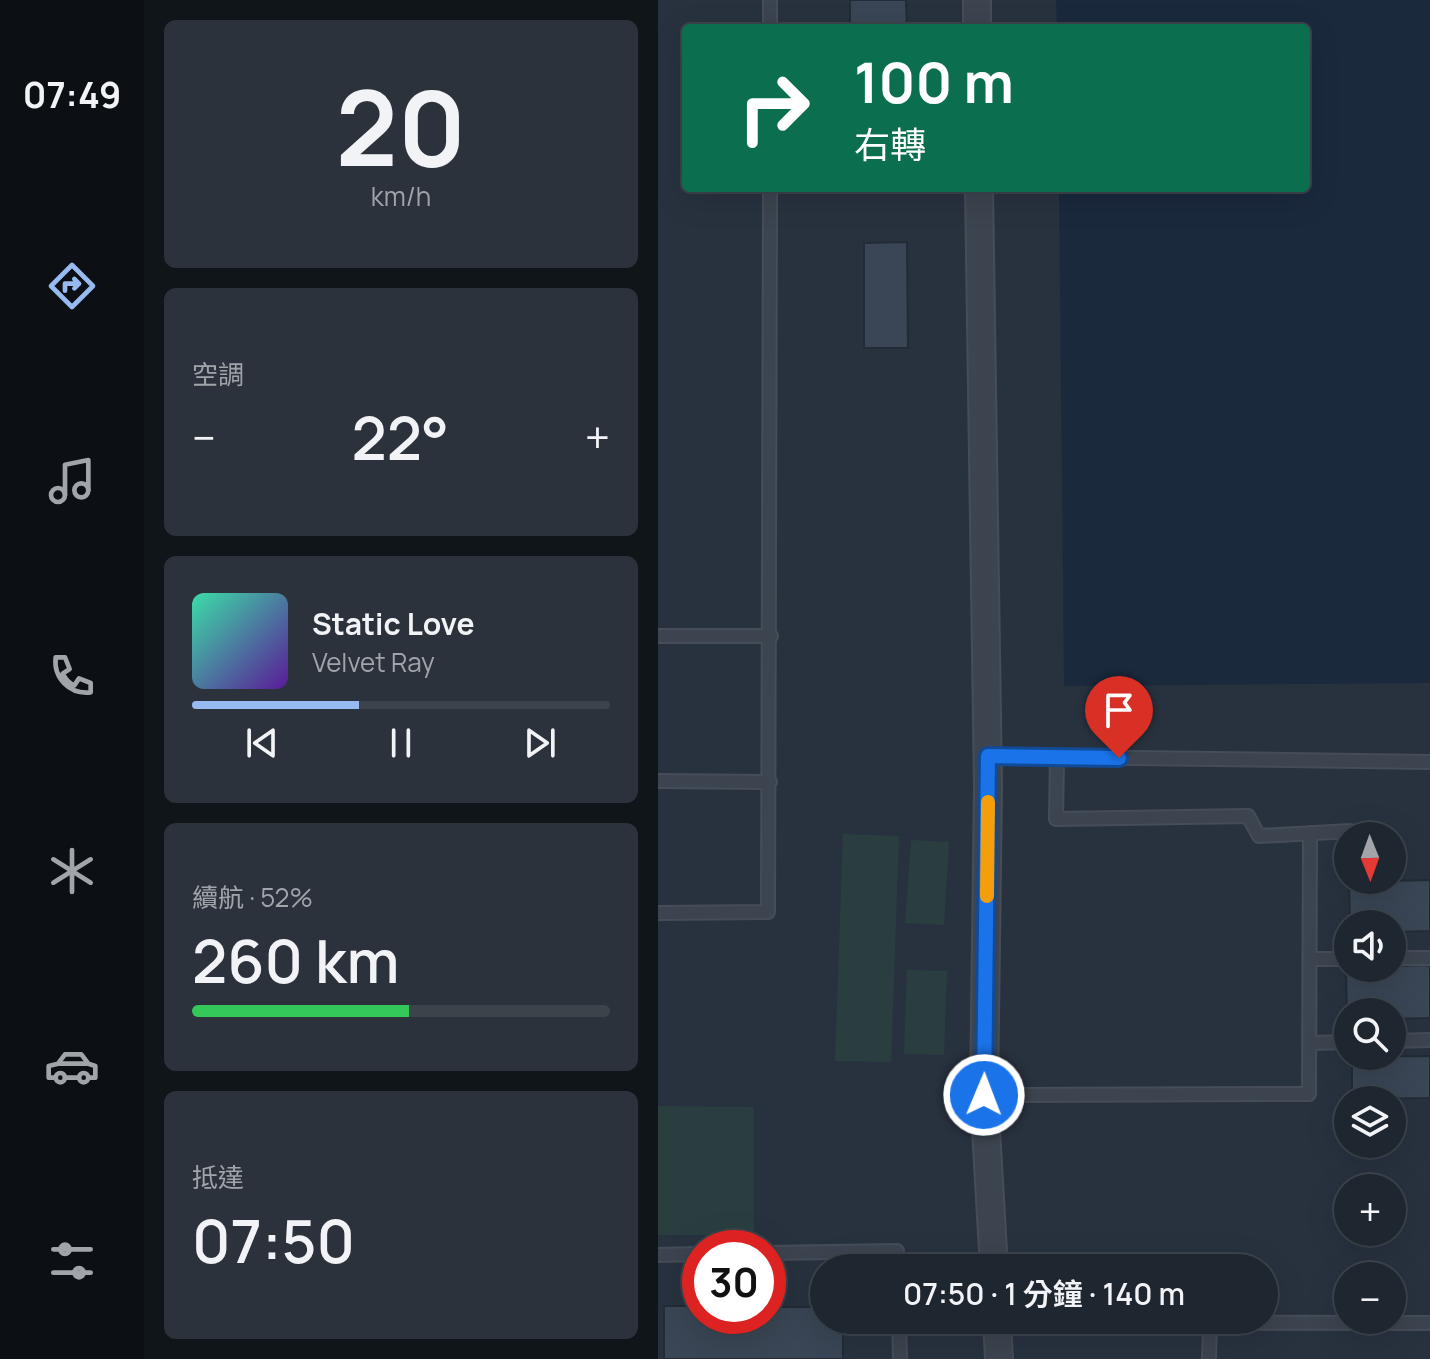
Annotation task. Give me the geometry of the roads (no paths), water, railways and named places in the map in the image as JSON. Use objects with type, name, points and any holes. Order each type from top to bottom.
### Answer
[{"type":"street","points":[[977,0],[977,24]]},
{"type":"street","points":[[979,192],[988,756],[984,1095],[993,1254]]},
{"type":"street","points":[[998,1334],[999,1359]]},
{"type":"lane","points":[[770,0],[770,24]]},
{"type":"lane","points":[[658,913],[768,912],[770,192]]},
{"type":"lane","points":[[658,636],[771,636]]},
{"type":"lane","points":[[988,756],[1430,762]]},
{"type":"lane","points":[[1057,757],[1056,819],[1248,816],[1259,836],[1334,832]]},
{"type":"lane","points":[[658,781],[770,782]]},
{"type":"lane","points":[[984,1095],[1309,1094],[1310,833]]},
{"type":"lane","points":[[1406,958],[1430,958]]},
{"type":"lane","points":[[1310,959],[1334,959]]},
{"type":"lane","points":[[1406,1041],[1430,1040]]},
{"type":"lane","points":[[1310,1043],[1334,1042]]},
{"type":"lane","points":[[786,1253],[897,1251],[897,1254]]},
{"type":"lane","points":[[658,1255],[682,1254]]},
{"type":"lane","points":[[1278,1322],[1430,1323]]},
{"type":"lane","points":[[899,1334],[900,1359]]},
{"type":"lane","points":[[1209,1359],[1210,1334]]},
{"type":"water","points":[[1056,0],[1430,0],[1430,683],[1064,686],[1059,192],[1310,192],[1310,24],[1057,24]]}]
